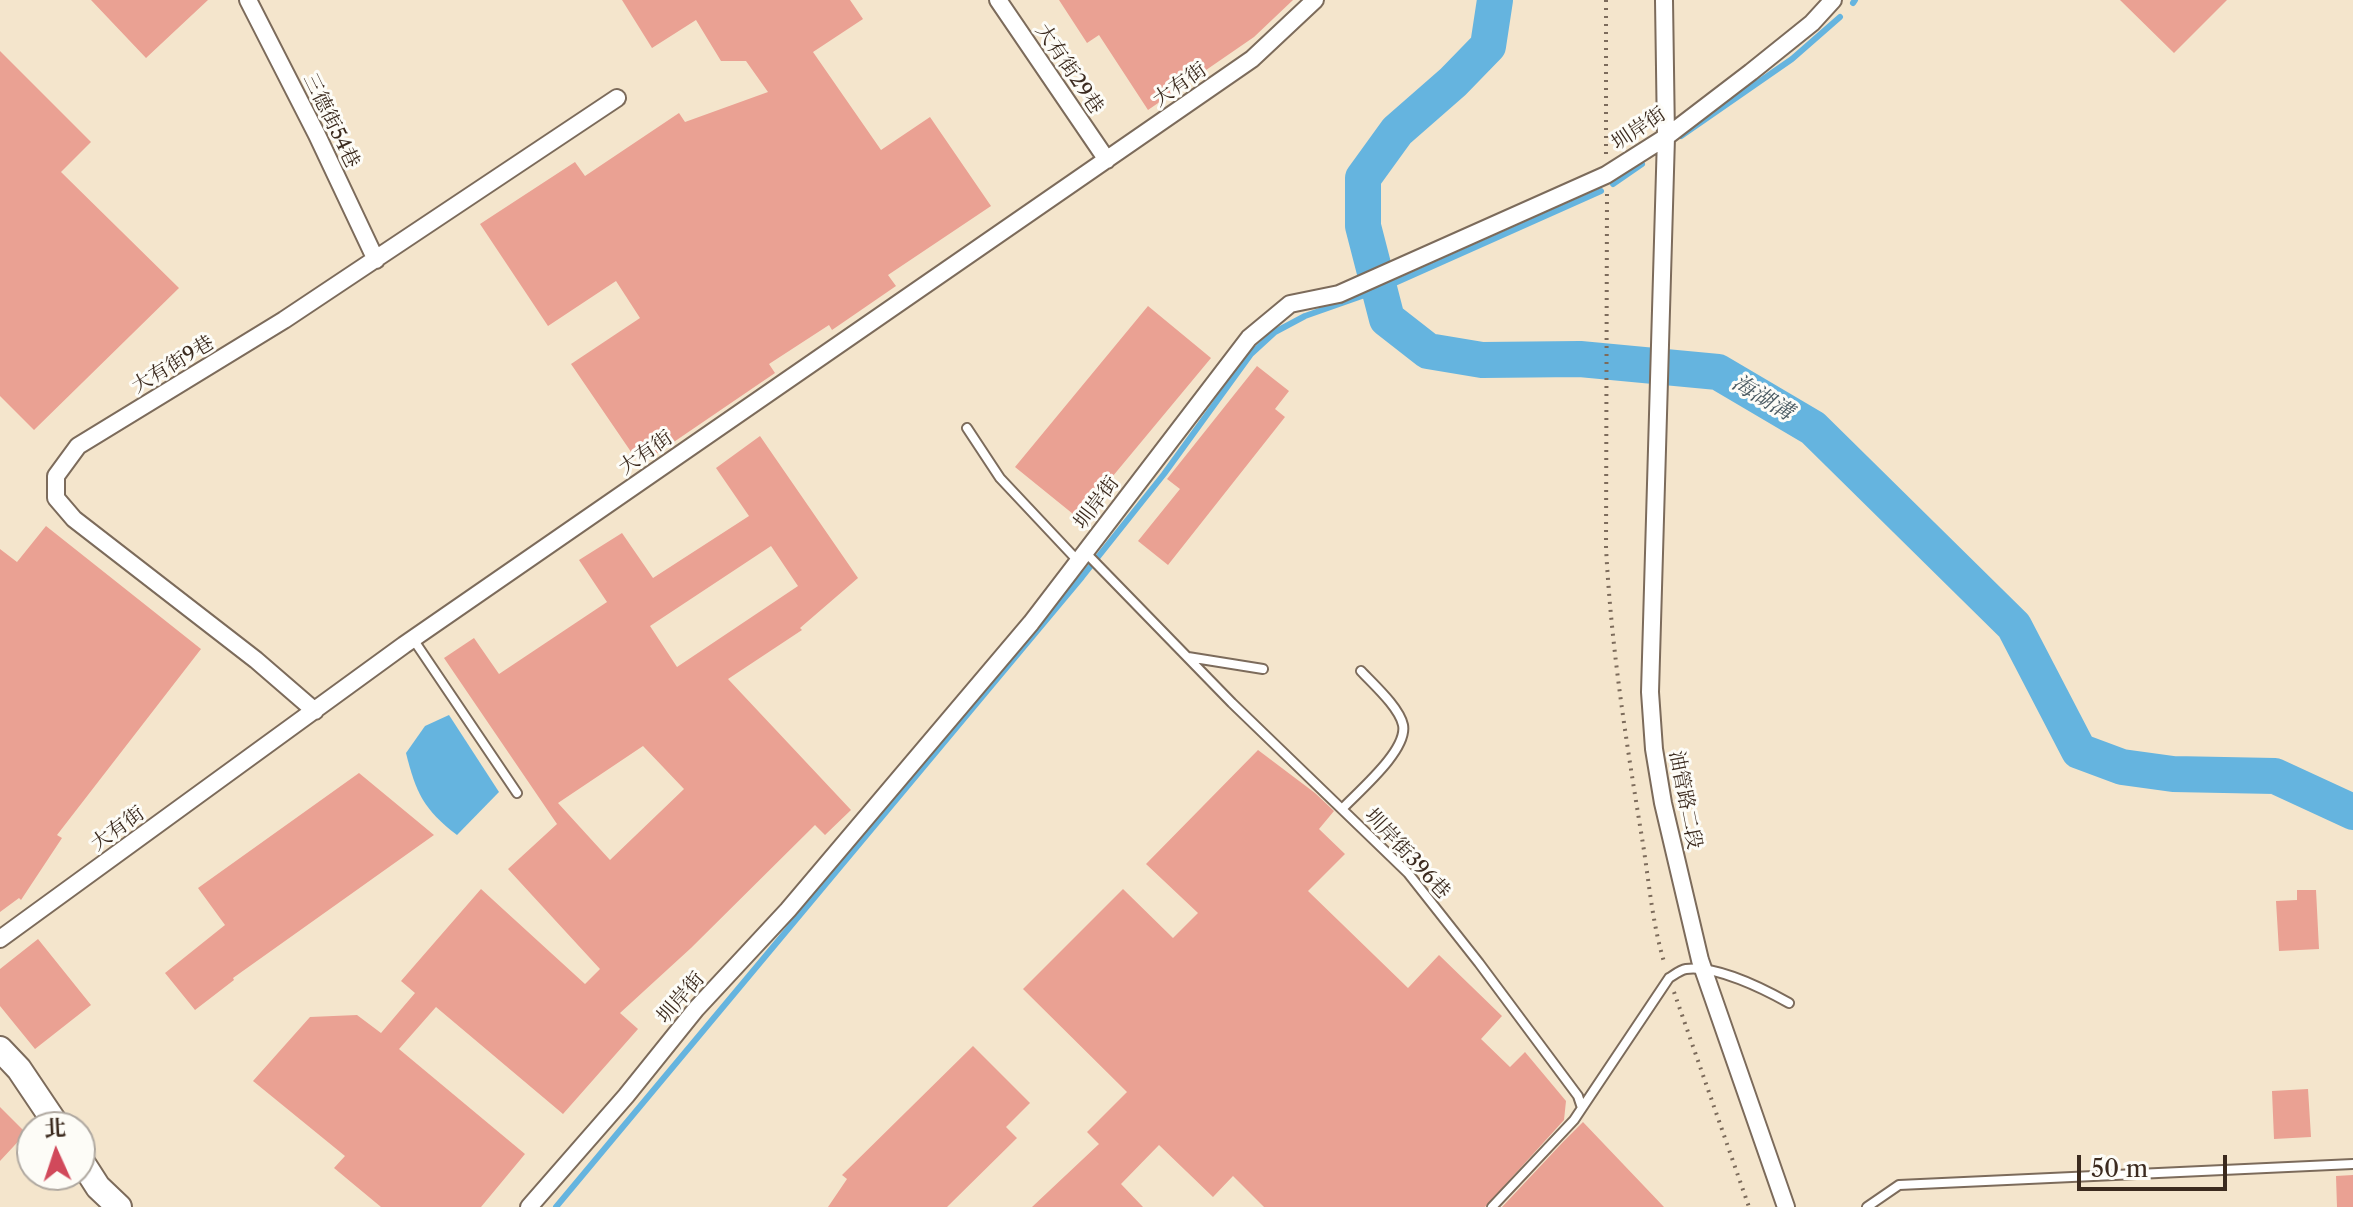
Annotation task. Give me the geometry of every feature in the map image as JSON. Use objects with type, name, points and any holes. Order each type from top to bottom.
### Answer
[{"type":"main road","points":[[0,1049],[19,1069],[47,1111]]},
{"type":"main road","points":[[96,1184],[119,1207]]},
{"type":"street","name":"三德街54巷","points":[[248,0],[376,260]]},
{"type":"street","name":"大有街29巷","points":[[998,0],[1107,160]]},
{"type":"street","name":"大有街","points":[[0,939],[413,639],[1252,59],[1315,0]]},
{"type":"street","points":[[1664,0],[1666,137]]},
{"type":"street","name":"圳岸街","points":[[529,1207],[626,1096],[696,1009],[788,910],[1031,623],[1249,338],[1290,304],[1339,294],[1606,175],[1666,137],[1812,23],[1833,0]]},
{"type":"street","name":"大有街9巷","points":[[315,711],[256,660],[74,519],[56,498],[56,476],[78,446],[284,320],[617,98]]},
{"type":"street","name":"油管路二段","points":[[1666,137],[1650,692],[1663,803],[1703,970],[1786,1207]]},
{"type":"lane","name":"圳岸街396巷","points":[[967,428],[1000,478],[1104,572],[1408,873],[1533,1035],[1578,1096],[1582,1108]]},
{"type":"lane","points":[[413,639],[517,793]]},
{"type":"lane","points":[[1187,657],[1263,669]]},
{"type":"lane","points":[[1342,809],[1400,746],[1403,725],[1389,702],[1361,671]]},
{"type":"lane","points":[[1492,1207],[1574,1120],[1669,978],[1684,969],[1703,970],[1754,983],[1789,1003]]},
{"type":"lane","points":[[1867,1207],[1899,1185],[2353,1164]]},
{"type":"path","points":[[1607,329],[1607,372]]},
{"type":"water","points":[[449,715],[499,792],[457,835],[423,800],[406,753],[425,726]]},
{"type":"building","points":[[91,0],[208,0],[146,58]]},
{"type":"building","points":[[622,0],[850,0],[863,19],[813,52],[881,150],[930,117],[991,206],[888,275],[896,286],[832,330],[829,325],[769,364],[775,373],[640,465],[571,364],[640,318],[616,281],[548,326],[480,224],[575,162],[585,176],[679,113],[685,122],[768,92],[746,61],[721,61],[696,20],[652,48]]},
{"type":"building","points":[[1059,0],[1293,0],[1254,37],[1148,110],[1099,35],[1087,43]]},
{"type":"building","points":[[2120,0],[2227,0],[2174,53]]},
{"type":"building","points":[[0,51],[91,142],[61,172],[179,288],[34,430],[0,396]]},
{"type":"building","points":[[1148,306],[1211,358],[1078,518],[1015,467]]},
{"type":"building","points":[[1257,366],[1289,391],[1275,409],[1285,417],[1168,565],[1138,541],[1180,489],[1167,479]]},
{"type":"building","points":[[760,436],[858,578],[800,628],[802,630],[728,679],[851,810],[825,835],[815,825],[691,948],[620,1013],[638,1029],[563,1114],[436,1007],[399,1049],[525,1154],[481,1207],[381,1207],[334,1168],[345,1156],[253,1081],[310,1017],[357,1015],[381,1033],[415,993],[401,981],[481,889],[585,984],[600,969],[508,869],[557,824],[444,658],[474,638],[499,674],[607,602],[579,560],[622,533],[653,578],[749,516],[716,468]],"holes":[[[771,546],[798,586],[677,667],[650,626]],[[643,746],[684,789],[610,860],[558,803]]]},
{"type":"building","points":[[46,526],[201,649],[57,835],[62,838],[21,900],[19,898],[0,912],[0,549],[17,562]]},
{"type":"building","points":[[1258,750],[1334,811],[1319,829],[1345,854],[1308,891],[1408,988],[1439,955],[1502,1016],[1481,1039],[1510,1067],[1525,1052],[1566,1101],[1564,1120],[1485,1207],[1264,1207],[1233,1176],[1213,1197],[1159,1145],[1121,1184],[1143,1207],[1032,1207],[1099,1144],[1087,1132],[1127,1092],[1023,989],[1123,889],[1173,938],[1198,913],[1146,864]]},
{"type":"building","points":[[359,773],[434,835],[233,978],[195,1010],[165,973],[225,925],[198,888]]},
{"type":"building","points":[[2297,890],[2316,890],[2319,949],[2279,951],[2276,901],[2297,900]]},
{"type":"building","points":[[38,939],[91,1005],[35,1049],[0,1006],[0,969]]},
{"type":"building","points":[[973,1046],[1030,1103],[1006,1127],[1017,1138],[947,1207],[828,1207],[847,1179],[842,1175]]},
{"type":"building","points":[[2308,1089],[2311,1137],[2274,1139],[2272,1091]]},
{"type":"building","points":[[0,1107],[16,1123],[16,1144],[0,1161]]},
{"type":"building","points":[[1583,1122],[1664,1207],[1502,1207],[1563,1142]]},
{"type":"building","points":[[2353,1175],[2353,1207],[2337,1207],[2336,1176]]},
{"type":"waterway","name":"海湖溝","points":[[1495,0],[1488,46],[1453,82],[1397,131],[1363,178],[1363,226],[1387,319],[1428,351],[1482,360],[1580,359],[1718,372],[1813,428],[2014,626],[2079,751],[2122,767],[2173,774],[2275,776],[2353,812]]},
{"type":"waterway","points":[[1681,136],[1792,59],[1840,17]]},
{"type":"waterway","points":[[1613,184],[1642,164]]},
{"type":"waterway","points":[[556,1207],[1082,577],[1164,474],[1251,354],[1275,332],[1305,316],[1379,290],[1601,191]]}]
